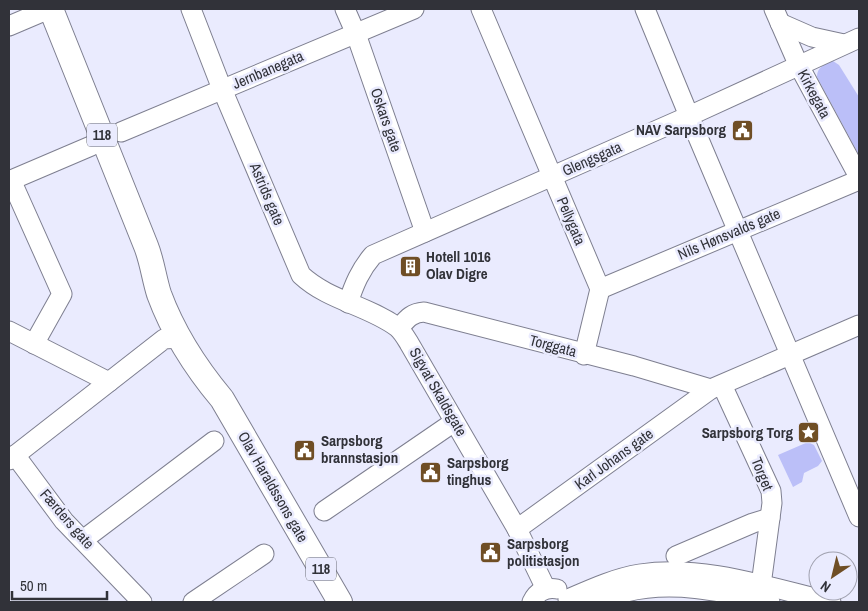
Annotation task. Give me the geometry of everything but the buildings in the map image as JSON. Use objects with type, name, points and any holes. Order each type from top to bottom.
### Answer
[{"type":"main road","name":"Olav Haraldssons gate","points":[[50,9],[152,261],[160,295],[174,338],[222,399],[340,602]]},
{"type":"main road","name":"Olav Haraldssons gate","points":[[152,261],[165,278],[214,375],[222,399]]},
{"type":"street","points":[[9,26],[50,9]]},
{"type":"street","name":"Astrids gate","points":[[191,9],[222,89],[301,275],[319,290],[377,315],[399,328]]},
{"type":"street","name":"Oskars gate","points":[[344,9],[356,34],[425,232]]},
{"type":"street","name":"Jernbanegata","points":[[121,132],[414,9]]},
{"type":"street","name":"Pellygata","points":[[481,9],[600,289]]},
{"type":"street","points":[[645,9],[859,517]]},
{"type":"street","points":[[777,16],[812,37],[852,41]]},
{"type":"street","name":"Kirkegata","points":[[777,16],[798,64],[859,178]]},
{"type":"street","name":"Glengsgata","points":[[348,304],[357,277],[373,255],[689,116],[798,64],[852,41]]},
{"type":"street","points":[[34,344],[62,294],[10,180],[92,146]]},
{"type":"street","name":"Nils Hønsvalds gate","points":[[600,289],[859,178]]},
{"type":"street","points":[[584,354],[600,289]]},
{"type":"street","name":"Torggata","points":[[399,328],[415,313],[424,312],[716,387]]},
{"type":"street","points":[[716,387],[859,324]]},
{"type":"street","name":"Sigvat Skaldsgate","points":[[399,328],[410,343],[517,530],[546,589]]},
{"type":"street","points":[[9,331],[109,382]]},
{"type":"street","points":[[12,457],[164,339],[174,338]]},
{"type":"street","name":"Torget","points":[[716,387],[771,491],[772,503],[763,596]]},
{"type":"street","name":"Karl Johans gate","points":[[517,530],[716,387]]},
{"type":"street","points":[[324,511],[454,422]]},
{"type":"street","points":[[83,540],[214,441]]},
{"type":"street","name":"Færders gate","points":[[12,457],[64,521],[142,602]]},
{"type":"street","points":[[676,556],[753,523],[770,518]]},
{"type":"street","points":[[192,602],[264,554]]},
{"type":"street","points":[[532,602],[537,594],[546,589],[551,588],[561,591],[569,600],[601,584],[640,574],[675,572],[706,573],[763,596]]},
{"type":"street","points":[[593,602],[626,592],[673,587],[831,602]]},
{"type":"shaded area","points":[[833,61],[839,65],[859,97],[859,155],[817,77],[817,74],[824,65]]},
{"type":"shaded area","points":[[808,442],[814,445],[822,461],[818,466],[804,473],[802,482],[793,487],[778,455]]},
{"type":"place","name":"NAV Sarpsborg","points":[[742,130]]},
{"type":"place","name":"Hotell 1016 Olav Digre","points":[[410,266]]},
{"type":"place","name":"Sarpsborg Torg","points":[[809,433]]},
{"type":"place","name":"Sarpsborg brannstasjon","points":[[305,450]]},
{"type":"place","name":"Sarpsborg tinghus","points":[[431,472]]},
{"type":"place","name":"Sarpsborg politistasjon","points":[[491,553]]}]
